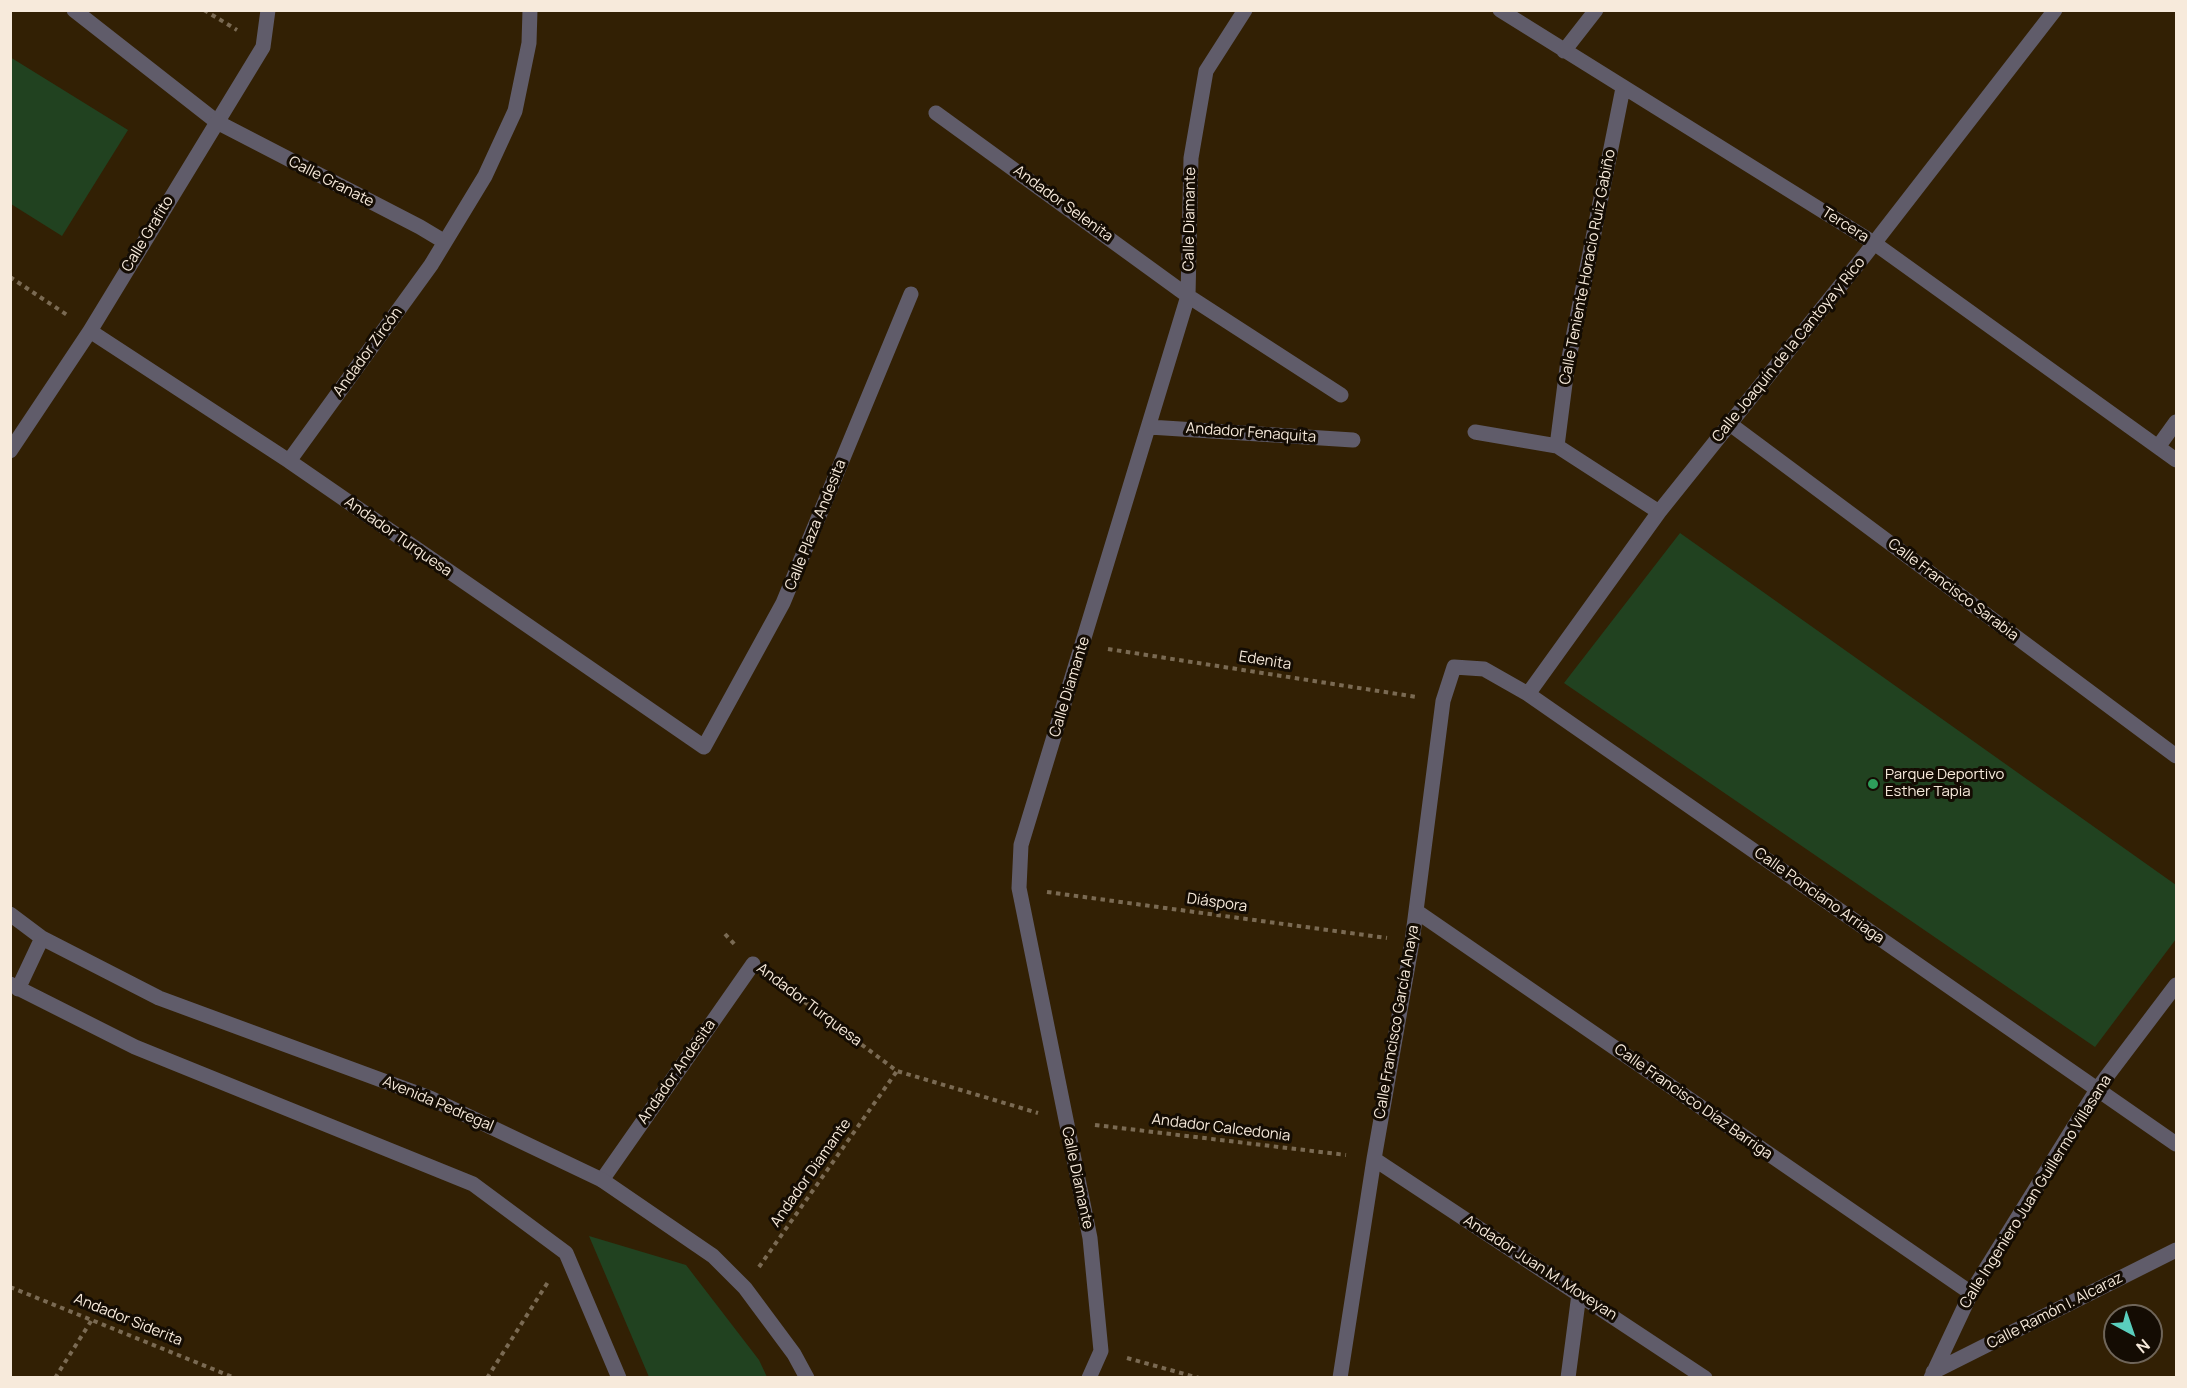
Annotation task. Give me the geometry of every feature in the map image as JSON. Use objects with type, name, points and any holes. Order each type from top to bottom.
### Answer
[{"type":"street","name":"Calle Granate","points":[[74,10],[217,122],[445,242]]},
{"type":"street","name":"Calle Grafito","points":[[10,451],[90,331],[263,46],[268,10]]},
{"type":"street","name":"Andador Zircón","points":[[289,461],[445,242],[485,176],[515,111],[529,43],[530,10]]},
{"type":"street","name":"Calle Diamante","points":[[1101,1351],[1090,1238],[1019,888],[1021,845],[1188,296],[1191,158],[1206,71],[1245,10]]},
{"type":"street","name":"Tercera","points":[[1500,10],[1874,243],[2176,460]]},
{"type":"street","points":[[1564,51],[1596,10]]},
{"type":"street","name":"Calle Joaquín de la Cantoya y Rico","points":[[1528,694],[1659,512],[1874,243],[2055,10]]},
{"type":"street","name":"Calle Teniente Horacio Ruiz Gabiño","points":[[1557,446],[1568,368],[1623,88]]},
{"type":"street","name":"Andador Selenita","points":[[936,113],[1188,296]]},
{"type":"street","name":"Calle Plaza Andesita","points":[[704,747],[783,603],[911,294]]},
{"type":"street","points":[[1188,296],[1341,395]]},
{"type":"street","name":"Andador Turquesa","points":[[90,331],[289,461],[704,747]]},
{"type":"street","points":[[2158,447],[2176,422]]},
{"type":"street","name":"Calle Francisco Sarabia","points":[[1731,424],[2176,756]]},
{"type":"street","name":"Andador Fenaquita","points":[[1149,427],[1353,440]]},
{"type":"street","points":[[1475,432],[1557,446],[1659,512]]},
{"type":"street","name":"Calle Ponciano Arriaga","points":[[1454,667],[1484,669],[1528,694],[2176,1144]]},
{"type":"street","name":"Calle Francisco García Anaya","points":[[1340,1377],[1374,1159],[1412,942],[1443,701],[1454,667]]},
{"type":"street","name":"Calle Francisco Díaz Barriga","points":[[1416,911],[1971,1293]]},
{"type":"street","name":"Avenida Pedregal","points":[[10,914],[42,938],[159,998],[430,1098],[602,1180],[705,1250],[745,1288],[794,1354],[807,1377]]},
{"type":"street","points":[[42,938],[14,987],[135,1047],[474,1184],[566,1253],[619,1377]]},
{"type":"street","name":"Andador Andesita","points":[[602,1180],[753,964]]},
{"type":"street","name":"Calle Ingeniero Juan Guillermo Villasana","points":[[1932,1375],[1971,1293],[2098,1088],[2176,986]]},
{"type":"street","name":"Andador Juan M. Moveyan","points":[[1374,1159],[1705,1377]]},
{"type":"street","name":"Calle Ramón I. Alcaraz","points":[[1932,1375],[2176,1250]]},
{"type":"street","points":[[1568,1377],[1579,1294]]},
{"type":"street","points":[[1089,1377],[1101,1351]]},
{"type":"path","points":[[204,10],[263,46]]},
{"type":"path","points":[[10,277],[90,331]]},
{"type":"path","name":"Edenita","points":[[1083,646],[1443,701]]},
{"type":"path","name":"Diáspora","points":[[1019,888],[1412,942]]},
{"type":"path","name":"Andador Turquesa","points":[[724,934],[753,964],[897,1071]]},
{"type":"path","name":"Andador Calcedonia","points":[[897,1071],[1065,1121],[1374,1159]]},
{"type":"path","name":"Andador Diamante","points":[[745,1288],[897,1071]]},
{"type":"path","points":[[487,1377],[566,1253]]},
{"type":"path","name":"Andador Siderita","points":[[10,1287],[93,1318],[235,1377]]},
{"type":"path","points":[[55,1377],[93,1318]]},
{"type":"path","points":[[1101,1351],[1186,1376],[1199,1377]]},
{"type":"green space","points":[[10,57],[128,130],[62,236],[11,204]]},
{"type":"green space","name":"Parque Deportivo Esther Tapia","points":[[1680,533],[2176,885],[2176,939],[2095,1047],[1564,683]]},
{"type":"green space","points":[[589,1236],[686,1265],[759,1360],[767,1377],[649,1377]]},
{"type":"place","name":"Parque Deportivo Esther Tapia","points":[[1873,784]]}]
